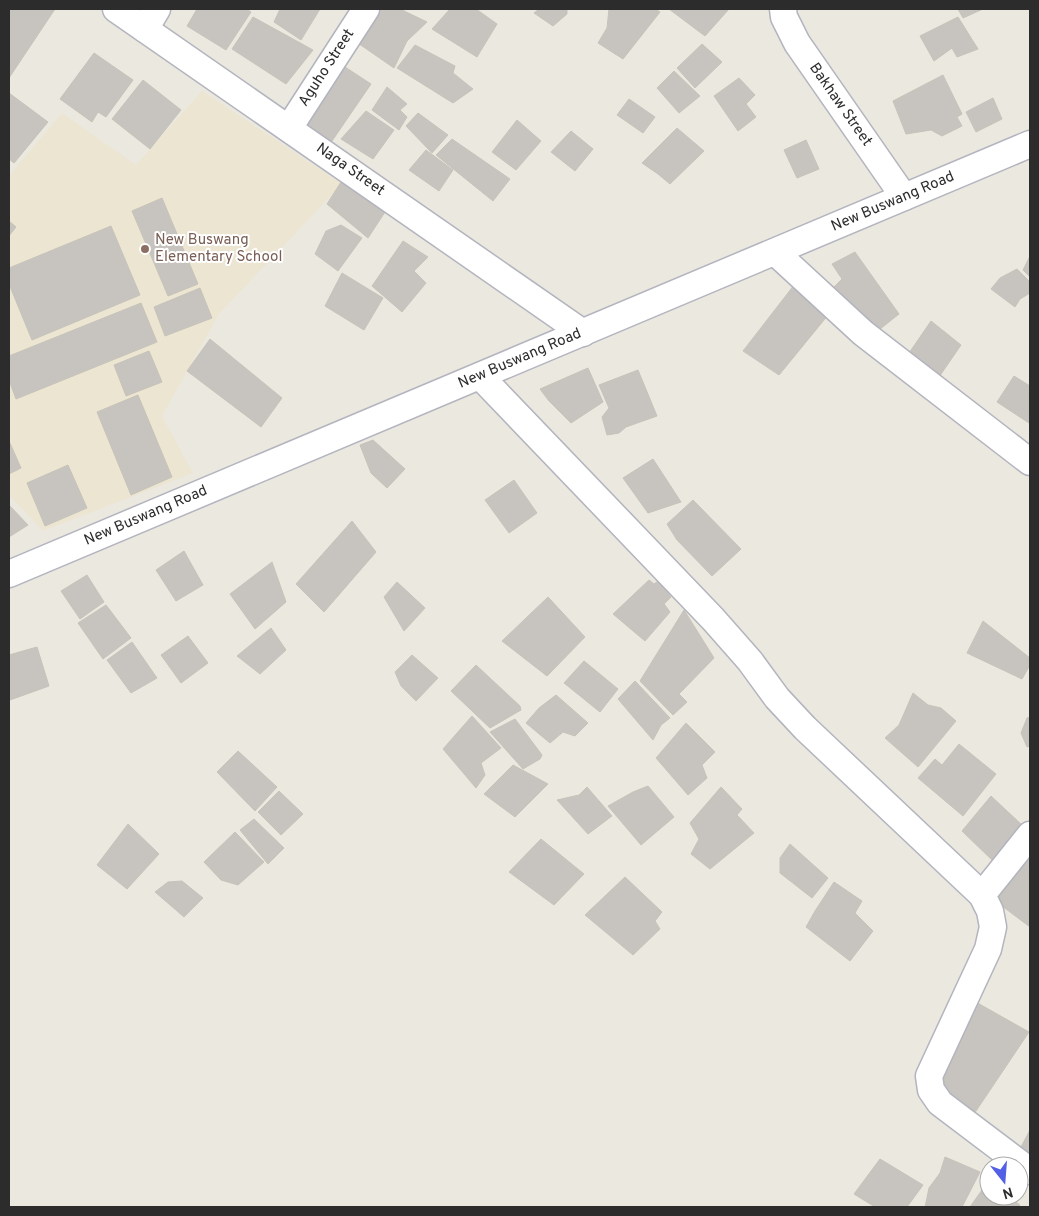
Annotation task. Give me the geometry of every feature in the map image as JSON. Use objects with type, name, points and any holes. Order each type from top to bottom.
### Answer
[{"type":"street","name":"Naga Street","points":[[116,9],[151,19],[289,128],[583,333]]},
{"type":"street","name":"Aguho Street","points":[[289,128],[366,9]]},
{"type":"street","name":"Bakhaw Street","points":[[782,9],[797,43],[904,197]]},
{"type":"street","name":"New Buswang Road","points":[[9,574],[1030,144]]},
{"type":"street","points":[[775,252],[863,333],[1030,462]]},
{"type":"street","points":[[480,376],[713,619],[750,660],[777,698],[805,728],[982,895],[990,912],[994,927],[988,949],[930,1076],[931,1090],[940,1103],[1030,1171]]},
{"type":"street","points":[[982,895],[1030,835]]},
{"type":"shaded area","name":"New Buswang Elementary School","points":[[202,91],[342,184],[219,314],[162,416],[193,473],[43,531],[9,495],[9,176],[62,113],[136,165]]},
{"type":"building","points":[[9,9],[55,9],[9,78]]},
{"type":"building","points":[[197,9],[246,9],[251,12],[226,50],[187,26]]},
{"type":"building","points":[[280,9],[320,9],[301,40],[274,22]]},
{"type":"building","points":[[371,9],[400,9],[427,22],[407,41],[394,68],[352,39]]},
{"type":"building","points":[[450,9],[476,9],[497,24],[477,57],[432,29]]},
{"type":"building","points":[[539,9],[567,9],[567,14],[553,26],[534,13]]},
{"type":"building","points":[[609,9],[655,9],[660,12],[623,59],[598,43],[607,28]]},
{"type":"building","points":[[669,9],[729,9],[705,36]]},
{"type":"building","points":[[958,9],[983,9],[963,18]]},
{"type":"building","points":[[253,17],[313,50],[286,84],[232,49]]},
{"type":"building","points":[[958,17],[978,49],[957,57],[952,48],[934,61],[920,36]]},
{"type":"building","points":[[702,44],[722,62],[695,88],[677,68]]},
{"type":"building","points":[[415,45],[455,66],[453,73],[473,89],[453,103],[397,68]]},
{"type":"building","points":[[94,53],[133,80],[106,117],[98,112],[92,122],[60,99]]},
{"type":"building","points":[[339,63],[371,84],[332,141],[300,121]]},
{"type":"building","points":[[674,71],[700,96],[679,113],[657,88]]},
{"type":"building","points":[[943,75],[962,114],[957,117],[962,126],[942,136],[931,130],[906,134],[893,101]]},
{"type":"building","points":[[739,78],[755,95],[746,104],[756,117],[738,131],[714,96]]},
{"type":"building","points":[[143,80],[181,110],[150,149],[112,119]]},
{"type":"building","points":[[387,87],[407,104],[400,110],[407,117],[399,130],[372,110]]},
{"type":"building","points":[[9,93],[48,122],[14,163],[9,159]]},
{"type":"building","points":[[993,98],[1002,119],[976,132],[966,112]]},
{"type":"building","points":[[629,99],[655,117],[643,133],[617,115]]},
{"type":"building","points":[[366,111],[394,130],[373,159],[341,139]]},
{"type":"building","points":[[418,113],[448,135],[432,153],[406,126]]},
{"type":"building","points":[[517,120],[541,141],[516,170],[492,152]]},
{"type":"building","points":[[677,128],[704,151],[670,184],[642,163]]},
{"type":"building","points":[[571,131],[593,149],[575,171],[551,152]]},
{"type":"building","points":[[452,139],[510,179],[493,201],[436,155]]},
{"type":"building","points":[[806,140],[819,169],[797,178],[784,150]]},
{"type":"building","points":[[426,150],[453,170],[439,191],[409,170]]},
{"type":"building","points":[[341,182],[385,212],[368,238],[327,204]]},
{"type":"building","points":[[162,198],[198,284],[168,296],[132,211]]},
{"type":"building","points":[[9,221],[16,227],[9,236]]},
{"type":"building","points":[[341,225],[362,238],[338,271],[315,254],[326,231]]},
{"type":"building","points":[[111,226],[140,295],[32,340],[9,284],[9,268]]},
{"type":"building","points":[[403,241],[428,257],[414,271],[426,283],[402,312],[372,286]]},
{"type":"building","points":[[855,252],[899,314],[870,337],[829,292],[842,279],[832,264]]},
{"type":"building","points":[[1030,256],[1030,277],[1023,270]]},
{"type":"building","points":[[1017,269],[1030,282],[1030,293],[1020,299],[1015,307],[991,289],[1000,278]]},
{"type":"building","points":[[342,273],[383,298],[364,330],[325,306]]},
{"type":"building","points":[[798,280],[833,309],[779,375],[743,351]]},
{"type":"building","points":[[200,288],[212,318],[165,336],[154,307]]},
{"type":"building","points":[[141,303],[157,342],[16,399],[9,380],[9,356]]},
{"type":"building","points":[[931,321],[961,345],[939,377],[907,356]]},
{"type":"building","points":[[210,339],[282,398],[261,427],[187,371]]},
{"type":"building","points":[[149,351],[162,382],[126,396],[114,365]]},
{"type":"building","points":[[588,368],[603,402],[571,423],[540,389]]},
{"type":"building","points":[[638,370],[657,416],[626,427],[619,433],[607,435],[602,417],[609,408],[599,385]]},
{"type":"building","points":[[1014,376],[1030,386],[1029,423],[997,402]]},
{"type":"building","points":[[138,395],[172,477],[131,495],[97,412]]},
{"type":"building","points":[[373,440],[405,469],[387,488],[371,473],[360,445]]},
{"type":"building","points":[[9,441],[21,468],[9,474]]},
{"type":"building","points":[[653,459],[681,502],[648,513],[623,478]]},
{"type":"building","points":[[68,465],[87,508],[45,526],[27,483]]},
{"type":"building","points":[[514,480],[537,513],[509,533],[485,500]]},
{"type":"building","points":[[693,500],[741,549],[712,576],[677,540],[667,524]]},
{"type":"building","points":[[9,505],[28,525],[9,537]]},
{"type":"building","points":[[352,521],[376,552],[324,612],[296,584]]},
{"type":"building","points":[[184,551],[203,585],[176,601],[156,570]]},
{"type":"building","points":[[272,562],[286,602],[255,629],[230,594]]},
{"type":"building","points":[[87,575],[104,602],[80,619],[61,591]]},
{"type":"building","points":[[649,580],[654,584],[658,581],[671,597],[664,604],[670,612],[645,641],[613,614]]},
{"type":"building","points":[[397,582],[425,608],[404,631],[384,597]]},
{"type":"building","points":[[548,597],[585,637],[547,676],[502,641]]},
{"type":"building","points":[[106,605],[131,638],[103,659],[78,623]]},
{"type":"building","points":[[684,610],[714,658],[679,694],[687,702],[673,715],[640,681]]},
{"type":"building","points":[[983,621],[1030,658],[1030,665],[1022,679],[967,653]]},
{"type":"building","points":[[271,628],[286,650],[260,674],[237,656]]},
{"type":"building","points":[[188,636],[208,663],[181,683],[161,655]]},
{"type":"building","points":[[132,642],[157,678],[131,693],[107,660]]},
{"type":"building","points":[[37,647],[49,686],[10,700],[9,655]]},
{"type":"building","points":[[412,655],[438,678],[416,701],[401,686],[395,672]]},
{"type":"building","points":[[584,661],[618,689],[600,712],[564,683]]},
{"type":"building","points":[[476,665],[520,706],[521,710],[490,728],[451,691]]},
{"type":"building","points":[[635,681],[670,718],[661,725],[653,740],[618,699]]},
{"type":"building","points":[[913,693],[928,705],[941,708],[956,721],[918,767],[885,738],[899,725]]},
{"type":"building","points":[[556,695],[588,723],[575,736],[563,732],[550,743],[526,723],[539,708]]},
{"type":"building","points":[[472,716],[501,748],[481,763],[485,775],[476,788],[443,749]]},
{"type":"building","points":[[1030,717],[1030,746],[1027,747],[1021,733],[1027,718]]},
{"type":"building","points":[[515,719],[542,755],[540,759],[523,769],[490,732]]},
{"type":"building","points":[[686,723],[715,752],[702,765],[707,778],[688,795],[656,758]]},
{"type":"building","points":[[959,744],[996,774],[963,816],[918,778],[935,759],[942,765]]},
{"type":"building","points":[[238,751],[277,787],[255,811],[217,772]]},
{"type":"building","points":[[513,765],[548,784],[515,817],[484,794]]},
{"type":"building","points":[[648,786],[674,817],[641,845],[608,806]]},
{"type":"building","points":[[587,787],[612,816],[588,834],[557,800],[579,795]]},
{"type":"building","points":[[721,787],[742,809],[737,815],[754,833],[710,869],[691,854],[699,839],[690,823]]},
{"type":"building","points":[[279,791],[303,814],[281,835],[258,812]]},
{"type":"building","points":[[991,796],[1022,825],[992,860],[962,831]]},
{"type":"building","points":[[254,819],[284,848],[268,864],[240,830]]},
{"type":"building","points":[[128,824],[159,854],[127,889],[97,865]]},
{"type":"building","points":[[235,832],[264,862],[238,885],[221,880],[204,862]]},
{"type":"building","points":[[541,839],[584,874],[554,905],[509,872]]},
{"type":"building","points":[[1030,842],[1030,927],[990,897]]},
{"type":"building","points":[[790,844],[828,878],[812,898],[780,873],[780,858]]},
{"type":"building","points":[[625,877],[662,912],[655,921],[660,929],[633,955],[585,915]]},
{"type":"building","points":[[182,881],[203,898],[184,917],[155,892],[168,882]]},
{"type":"building","points":[[834,882],[862,901],[855,913],[873,931],[850,961],[806,927]]},
{"type":"building","points":[[974,1001],[1029,1032],[972,1117],[939,1082]]},
{"type":"building","points":[[1030,1130],[1030,1156],[1021,1147]]},
{"type":"building","points":[[945,1157],[979,1172],[962,1207],[925,1207],[929,1188],[940,1173]]},
{"type":"building","points":[[880,1159],[923,1185],[907,1207],[875,1207],[854,1194]]},
{"type":"building","points":[[979,1194],[979,1206],[1019,1206],[1018,1207],[970,1207]]},
{"type":"place","name":"New Buswang Elementary School","points":[[145,249]]}]
